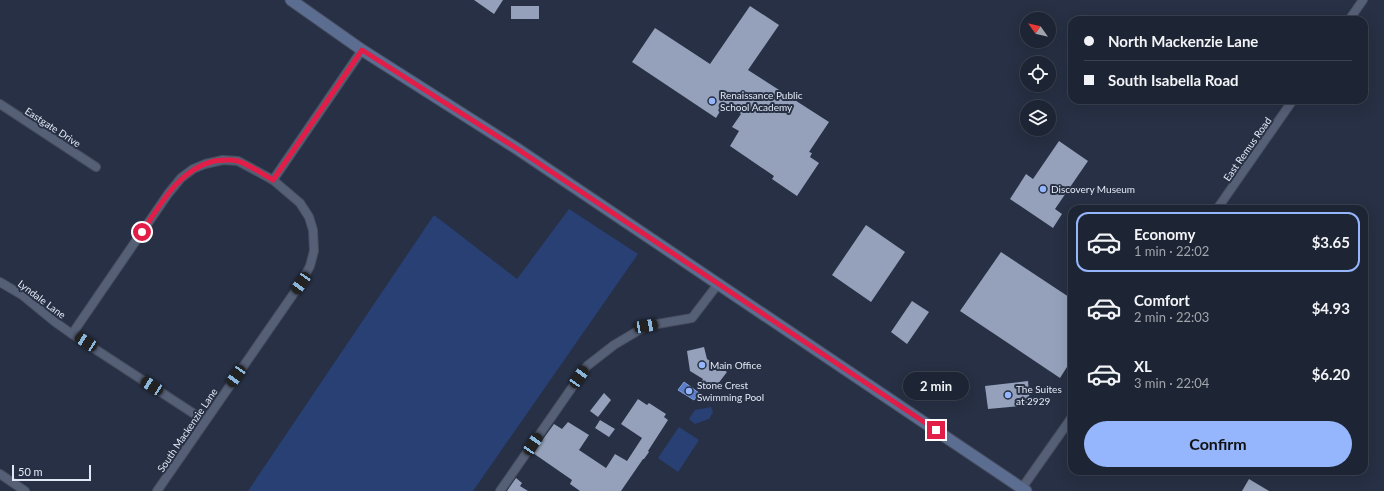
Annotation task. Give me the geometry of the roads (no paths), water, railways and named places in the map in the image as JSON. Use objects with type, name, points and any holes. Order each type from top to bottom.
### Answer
[{"type":"main road","points":[[291,0],[362,50],[516,148],[1023,490]]},
{"type":"street","points":[[1352,16],[1363,0]]},
{"type":"street","points":[[273,180],[362,50]]},
{"type":"street","name":"Eastgate Drive","points":[[0,104],[96,167]]},
{"type":"street","name":"East Remus Road","points":[[1220,205],[1290,104]]},
{"type":"street","name":"South Mackenzie Lane","points":[[72,334],[168,194],[181,178],[205,164],[223,160],[238,161],[273,180],[300,203],[309,217],[313,230],[314,251],[310,266],[301,283],[158,491]]},
{"type":"street","name":"Lyndale Lane","points":[[0,282],[22,295],[72,334],[205,421]]},
{"type":"street","points":[[500,491],[587,366],[614,345],[646,326],[692,318],[718,284]]},
{"type":"street","points":[[1023,490],[1068,423]]},
{"type":"street","points":[[0,474],[25,491]]},
{"type":"place","name":"Renaissance Public School Academy","points":[[712,101]]},
{"type":"place","name":"Discovery Museum","points":[[1043,189]]},
{"type":"place","name":"Main Office","points":[[702,365]]},
{"type":"place","name":"Stone Crest Swimming Pool","points":[[689,391]]},
{"type":"place","name":"The Suites at 2929","points":[[1008,395]]}]
